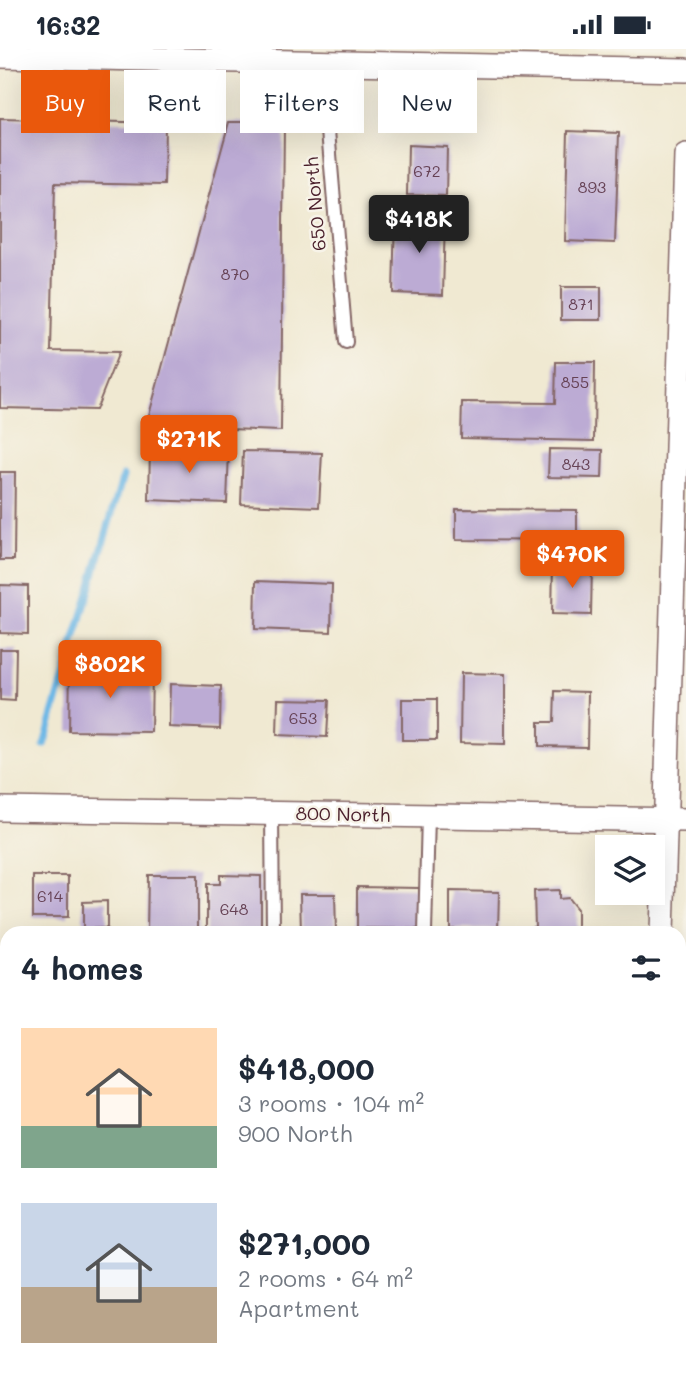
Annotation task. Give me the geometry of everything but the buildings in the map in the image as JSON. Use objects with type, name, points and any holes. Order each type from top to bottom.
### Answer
[{"type":"street","points":[[0,56],[213,55],[326,63],[686,70]]},
{"type":"street","points":[[663,926],[676,820],[686,156]]},
{"type":"street","name":"800 North","points":[[0,809],[676,820]]},
{"type":"lane","name":"650 North","points":[[326,63],[326,107],[346,342]]},
{"type":"lane","points":[[272,813],[273,926]]},
{"type":"lane","points":[[425,926],[428,815]]},
{"type":"waterway","points":[[44,745],[123,476]]}]
